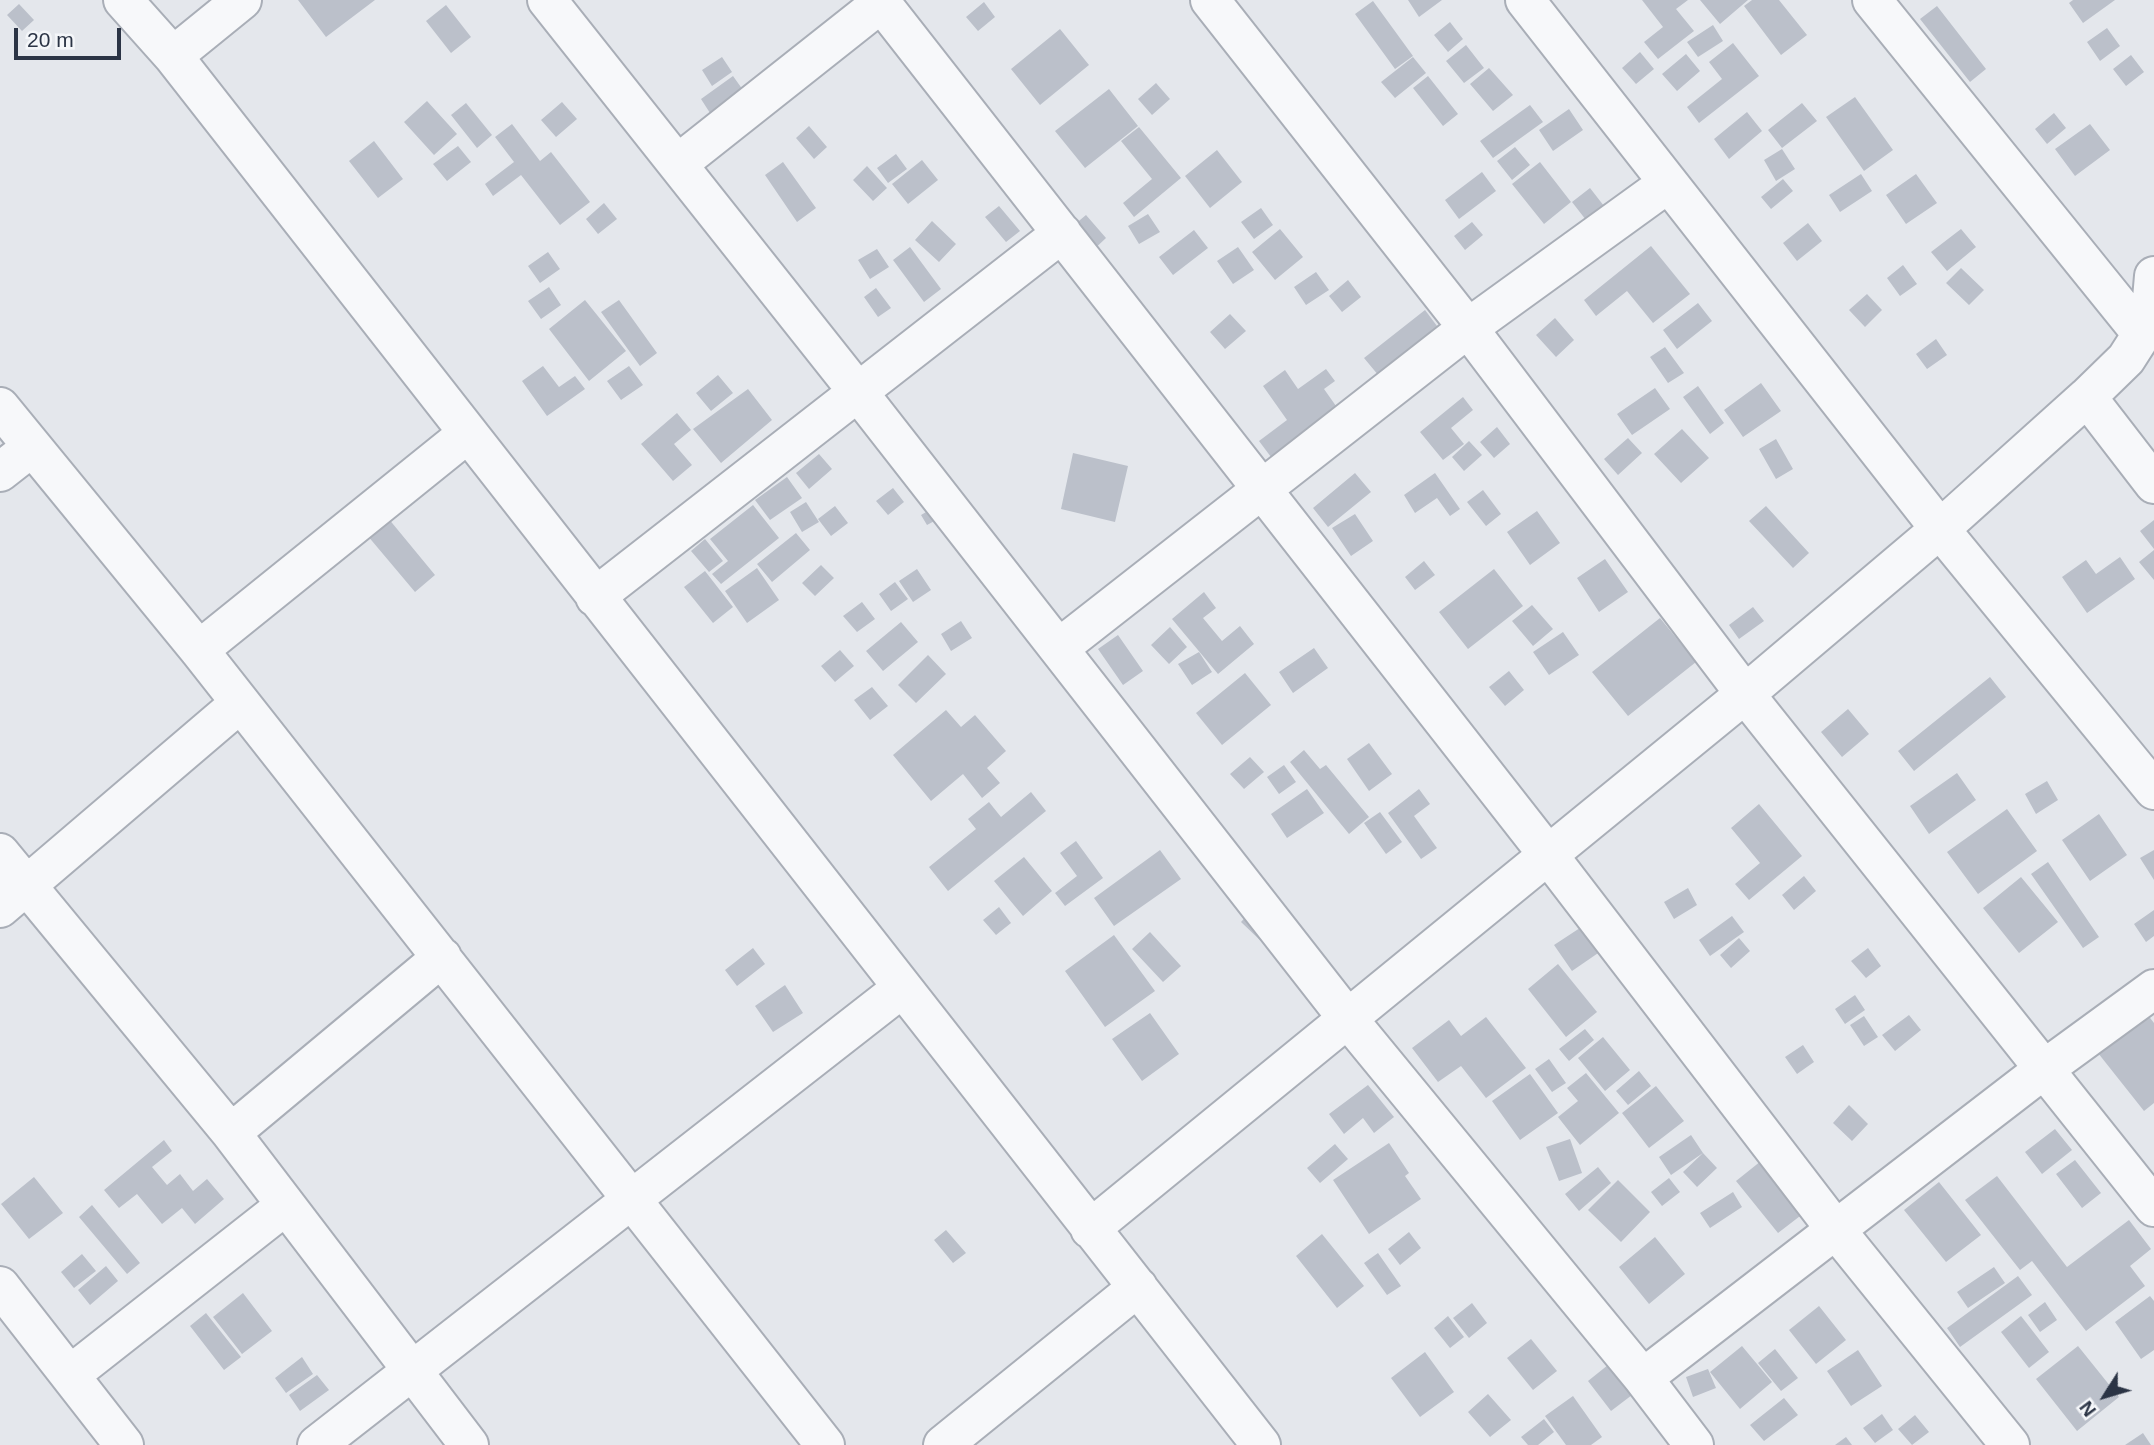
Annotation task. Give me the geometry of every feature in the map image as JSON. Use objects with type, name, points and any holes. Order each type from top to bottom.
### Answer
[{"type":"street","points":[[123,0],[173,56],[467,435],[1261,1445]]},
{"type":"street","points":[[173,56],[242,0]]},
{"type":"street","points":[[547,0],[679,163],[1348,1019],[1643,1378],[1694,1445]]},
{"type":"street","points":[[1210,0],[1468,328],[1745,694],[2154,1207]]},
{"type":"street","points":[[1525,0],[1940,528],[2154,790]]},
{"type":"street","points":[[1872,0],[2142,334]]},
{"type":"street","points":[[679,163],[880,1],[1549,856],[1836,1230],[2010,1445]]},
{"type":"street","points":[[1059,648],[1468,328],[1667,184]]},
{"type":"street","points":[[595,597],[1062,233]]},
{"type":"street","points":[[1090,1229],[1745,694],[1940,528],[2087,397],[2126,359],[2142,334],[2152,299],[2154,276]]},
{"type":"street","points":[[2087,397],[2154,484]]},
{"type":"street","points":[[0,407],[199,650],[825,1445]]},
{"type":"street","points":[[199,650],[467,435]]},
{"type":"street","points":[[0,472],[32,447]]},
{"type":"street","points":[[14,897],[239,704]]},
{"type":"street","points":[[0,853],[14,897],[231,1133],[469,1445]]},
{"type":"street","points":[[231,1133],[442,957]]},
{"type":"street","points":[[317,1445],[414,1372],[901,989]]},
{"type":"street","points":[[1643,1378],[2043,1070],[2154,989]]},
{"type":"street","points":[[70,1375],[285,1206]]},
{"type":"street","points":[[0,1286],[124,1445]]},
{"type":"street","points":[[943,1445],[1138,1287]]},
{"type":"building","points":[[298,0],[375,0],[326,37]]},
{"type":"building","points":[[1408,0],[1442,0],[1419,17]]},
{"type":"building","points":[[1642,0],[1688,0],[1676,9],[1694,31],[1658,59],[1644,42],[1663,27]]},
{"type":"building","points":[[1700,0],[1748,0],[1720,24]]},
{"type":"building","points":[[1752,0],[1779,0],[1807,35],[1781,55],[1744,6]]},
{"type":"building","points":[[2073,0],[2115,0],[2083,23],[2069,3]]},
{"type":"building","points":[[1373,1],[1413,56],[1395,69],[1355,14]]},
{"type":"building","points":[[984,2],[995,17],[978,31],[966,17]]},
{"type":"building","points":[[19,4],[34,20],[22,31],[7,15]]},
{"type":"building","points":[[446,5],[471,37],[451,53],[426,21]]},
{"type":"building","points":[[1937,6],[1986,69],[1970,82],[1920,19]]},
{"type":"building","points":[[1450,22],[1463,39],[1448,52],[1434,35]]},
{"type":"building","points":[[1713,25],[1723,41],[1698,57],[1687,42]]},
{"type":"building","points":[[2107,28],[2120,46],[2100,61],[2087,42]]},
{"type":"building","points":[[1060,29],[1089,65],[1040,105],[1011,69]]},
{"type":"building","points":[[1733,43],[1759,76],[1699,123],[1687,107],[1722,79],[1709,62]]},
{"type":"building","points":[[1466,45],[1484,68],[1464,83],[1446,61]]},
{"type":"building","points":[[1640,52],[1654,69],[1636,84],[1622,68]]},
{"type":"building","points":[[1686,54],[1700,71],[1677,91],[1662,74]]},
{"type":"building","points":[[2131,55],[2144,72],[2126,86],[2113,69]]},
{"type":"building","points":[[722,57],[732,72],[712,86],[702,70]]},
{"type":"building","points":[[1413,57],[1426,73],[1395,98],[1381,82]]},
{"type":"building","points":[[1489,68],[1513,95],[1493,111],[1470,84]]},
{"type":"building","points":[[733,76],[743,90],[710,113],[701,99]]},
{"type":"building","points":[[1428,76],[1458,114],[1443,126],[1413,88]]},
{"type":"building","points":[[1156,83],[1170,99],[1152,115],[1138,99]]},
{"type":"building","points":[[1109,89],[1138,126],[1085,168],[1055,131]]},
{"type":"building","points":[[1855,97],[1893,150],[1864,171],[1826,117]]},
{"type":"building","points":[[427,101],[457,134],[434,155],[404,122]]},
{"type":"building","points":[[562,102],[577,119],[556,137],[541,120]]},
{"type":"building","points":[[466,103],[492,135],[477,148],[451,115]]},
{"type":"building","points":[[1802,103],[1817,121],[1782,148],[1768,130]]},
{"type":"building","points":[[1530,105],[1543,122],[1493,158],[1480,141]]},
{"type":"building","points":[[1569,109],[1583,130],[1553,151],[1539,130]]},
{"type":"building","points":[[1747,112],[1762,131],[1729,159],[1714,139]]},
{"type":"building","points":[[2054,113],[2066,128],[2047,144],[2035,129]]},
{"type":"building","points":[[512,124],[540,161],[551,152],[590,202],[560,225],[521,175],[493,196],[485,184],[514,162],[495,137]]},
{"type":"building","points":[[2090,124],[2110,150],[2075,176],[2055,149]]},
{"type":"building","points":[[809,126],[827,147],[814,159],[796,138]]},
{"type":"building","points":[[1139,127],[1181,178],[1134,217],[1123,203],[1152,179],[1121,141]]},
{"type":"building","points":[[374,141],[403,179],[378,198],[349,161]]},
{"type":"building","points":[[458,146],[471,162],[447,181],[433,164]]},
{"type":"building","points":[[1515,147],[1530,165],[1512,180],[1497,161]]},
{"type":"building","points":[[1782,149],[1795,169],[1776,181],[1764,160]]},
{"type":"building","points":[[1217,150],[1242,182],[1210,208],[1185,176]]},
{"type":"building","points":[[896,154],[907,169],[888,183],[877,168]]},
{"type":"building","points":[[922,160],[938,180],[908,204],[892,184]]},
{"type":"building","points":[[783,162],[816,208],[797,222],[765,175]]},
{"type":"building","points":[[1540,162],[1571,202],[1544,224],[1512,184]]},
{"type":"building","points":[[867,166],[887,188],[873,201],[853,180]]},
{"type":"building","points":[[1482,172],[1496,191],[1459,219],[1445,200]]},
{"type":"building","points":[[1861,174],[1872,191],[1840,212],[1829,195]]},
{"type":"building","points":[[1916,174],[1937,203],[1906,224],[1886,195]]},
{"type":"building","points":[[1783,179],[1793,191],[1771,209],[1761,197]]},
{"type":"building","points":[[1590,188],[1604,206],[1586,220],[1572,202]]},
{"type":"building","points":[[604,203],[617,219],[598,234],[586,219]]},
{"type":"building","points":[[999,206],[1020,231],[1006,242],[985,217]]},
{"type":"building","points":[[1261,208],[1273,225],[1254,239],[1241,222]]},
{"type":"building","points":[[1148,214],[1160,232],[1139,244],[1128,226]]},
{"type":"building","points":[[1086,215],[1106,238],[1089,254],[1068,230]]},
{"type":"building","points":[[932,221],[956,244],[939,262],[915,240]]},
{"type":"building","points":[[1472,222],[1483,235],[1465,250],[1454,236]]},
{"type":"building","points":[[1808,223],[1822,241],[1797,261],[1783,243]]},
{"type":"building","points":[[1280,229],[1303,257],[1275,280],[1252,252]]},
{"type":"building","points":[[1961,229],[1976,247],[1947,271],[1931,252]]},
{"type":"building","points":[[1194,230],[1208,248],[1173,275],[1159,257]]},
{"type":"building","points":[[1651,246],[1690,294],[1653,323],[1627,291],[1596,316],[1584,300]]},
{"type":"building","points":[[910,247],[941,289],[924,302],[893,260]]},
{"type":"building","points":[[1238,247],[1254,270],[1233,284],[1217,261]]},
{"type":"building","points":[[877,249],[889,267],[870,279],[858,260]]},
{"type":"building","points":[[548,252],[560,269],[540,283],[528,266]]},
{"type":"building","points":[[1903,265],[1917,284],[1900,296],[1887,278]]},
{"type":"building","points":[[1961,268],[1984,290],[1969,305],[1946,283]]},
{"type":"building","points":[[1316,272],[1329,290],[1306,305],[1294,287]]},
{"type":"building","points":[[1348,280],[1361,297],[1342,312],[1329,296]]},
{"type":"building","points":[[549,287],[561,305],[541,319],[528,301]]},
{"type":"building","points":[[876,288],[891,308],[878,317],[864,297]]},
{"type":"building","points":[[1867,294],[1882,310],[1865,327],[1849,310]]},
{"type":"building","points":[[585,300],[626,351],[589,381],[549,329]]},
{"type":"building","points":[[619,300],[657,353],[640,366],[601,312]]},
{"type":"building","points":[[1698,303],[1712,321],[1677,349],[1663,330]]},
{"type":"building","points":[[1425,310],[1440,330],[1379,376],[1364,358]]},
{"type":"building","points":[[1230,314],[1246,331],[1225,349],[1210,332]]},
{"type":"building","points":[[1555,318],[1574,340],[1556,357],[1536,335]]},
{"type":"building","points":[[1936,339],[1947,355],[1927,369],[1916,354]]},
{"type":"building","points":[[1665,347],[1684,373],[1668,383],[1650,357]]},
{"type":"building","points":[[543,366],[559,387],[575,376],[585,389],[547,416],[522,381]]},
{"type":"building","points":[[629,366],[643,385],[621,400],[607,381]]},
{"type":"building","points":[[1326,369],[1335,381],[1324,389],[1341,413],[1274,461],[1259,441],[1287,420],[1263,386],[1285,370],[1298,389]]},
{"type":"building","points":[[718,375],[733,393],[711,411],[696,393]]},
{"type":"building","points":[[1761,383],[1781,411],[1743,437],[1724,410]]},
{"type":"building","points":[[1698,386],[1724,423],[1710,434],[1683,397]]},
{"type":"building","points":[[1655,388],[1670,409],[1632,435],[1617,414]]},
{"type":"building","points":[[748,389],[772,420],[721,463],[693,429]]},
{"type":"building","points":[[1463,397],[1473,410],[1451,428],[1464,444],[1443,460],[1420,432]]},
{"type":"building","points":[[677,413],[691,430],[674,444],[692,465],[673,481],[641,444]]},
{"type":"building","points":[[1497,427],[1510,444],[1494,458],[1480,442]]},
{"type":"building","points":[[1682,429],[1709,458],[1681,483],[1654,454]]},
{"type":"building","points":[[1628,438],[1642,453],[1618,475],[1604,459]]},
{"type":"building","points":[[1776,439],[1793,469],[1776,479],[1759,449]]},
{"type":"building","points":[[1469,441],[1482,455],[1464,471],[1452,457]]},
{"type":"building","points":[[1073,453],[1128,466],[1115,522],[1061,509]]},
{"type":"building","points":[[819,454],[832,469],[809,489],[796,473]]},
{"type":"building","points":[[1355,473],[1371,492],[1328,527],[1313,508]]},
{"type":"building","points":[[1435,473],[1460,509],[1450,516],[1437,498],[1415,513],[1404,495]]},
{"type":"building","points":[[787,477],[802,498],[770,520],[755,500]]},
{"type":"building","points":[[893,488],[904,502],[888,515],[876,501]]},
{"type":"building","points":[[1483,490],[1501,514],[1486,526],[1467,502]]},
{"type":"building","points":[[945,501],[951,512],[927,525],[921,515]]},
{"type":"building","points":[[806,502],[819,522],[802,532],[790,512]]},
{"type":"building","points":[[753,505],[779,538],[721,584],[712,574],[728,561],[710,539]]},
{"type":"building","points":[[835,506],[848,523],[831,536],[818,519]]},
{"type":"building","points":[[1766,506],[1809,553],[1793,568],[1749,521]]},
{"type":"building","points":[[1537,511],[1560,543],[1530,565],[1507,532]]},
{"type":"building","points":[[1355,514],[1373,541],[1351,556],[1332,528]]},
{"type":"building","points":[[388,518],[435,575],[415,592],[367,535]]},
{"type":"building","points":[[2154,520],[2154,549],[2140,531]]},
{"type":"building","points":[[796,533],[810,550],[772,582],[757,564]]},
{"type":"building","points":[[705,539],[723,561],[709,572],[691,551]]},
{"type":"building","points":[[2154,550],[2154,580],[2139,562]]},
{"type":"building","points":[[2120,557],[2135,579],[2087,613],[2062,577],[2086,560],[2096,574]]},
{"type":"building","points":[[1605,559],[1628,592],[1599,612],[1577,578]]},
{"type":"building","points":[[1424,561],[1435,575],[1415,590],[1405,577]]},
{"type":"building","points":[[821,565],[834,578],[815,596],[802,583]]},
{"type":"building","points":[[757,568],[779,600],[747,623],[725,591]]},
{"type":"building","points":[[917,569],[931,590],[913,602],[899,581]]},
{"type":"building","points":[[1494,569],[1523,606],[1468,649],[1439,612]]},
{"type":"building","points":[[705,571],[733,607],[713,623],[684,587]]},
{"type":"building","points":[[895,582],[908,599],[891,611],[879,594]]},
{"type":"building","points":[[1204,592],[1216,608],[1203,618],[1222,641],[1240,626],[1254,644],[1218,674],[1172,619]]},
{"type":"building","points":[[862,602],[875,619],[857,632],[843,616]]},
{"type":"building","points":[[1532,605],[1553,629],[1533,646],[1512,621]]},
{"type":"building","points":[[1753,607],[1764,621],[1739,639],[1729,625]]},
{"type":"building","points":[[1660,618],[1696,662],[1628,716],[1592,672]]},
{"type":"building","points":[[961,621],[972,638],[951,651],[941,634]]},
{"type":"building","points":[[901,622],[918,642],[883,671],[866,651]]},
{"type":"building","points":[[1170,627],[1187,647],[1169,664],[1151,645]]},
{"type":"building","points":[[1563,632],[1579,655],[1549,675],[1533,652]]},
{"type":"building","points":[[1118,635],[1143,671],[1123,685],[1098,649]]},
{"type":"building","points":[[1314,648],[1328,668],[1293,693],[1279,672]]},
{"type":"building","points":[[840,650],[854,666],[835,682],[821,666]]},
{"type":"building","points":[[1199,652],[1212,672],[1192,685],[1178,664]]},
{"type":"building","points":[[928,655],[946,674],[916,703],[898,685]]},
{"type":"building","points":[[1509,671],[1524,690],[1505,706],[1489,687]]},
{"type":"building","points":[[1245,673],[1271,705],[1222,745],[1196,713]]},
{"type":"building","points":[[1990,677],[2006,697],[1914,771],[1898,751]]},
{"type":"building","points":[[872,687],[888,706],[870,720],[854,700]]},
{"type":"building","points":[[1848,709],[1869,734],[1842,757],[1821,732]]},
{"type":"building","points":[[946,710],[961,727],[975,715],[1006,751],[987,768],[1000,783],[982,798],[963,774],[931,801],[893,755]]},
{"type":"building","points":[[1369,743],[1392,774],[1369,791],[1347,759]]},
{"type":"building","points":[[1304,750],[1320,769],[1326,765],[1369,817],[1349,834],[1290,762]]},
{"type":"building","points":[[1250,757],[1264,772],[1244,789],[1230,774]]},
{"type":"building","points":[[1284,765],[1296,782],[1279,794],[1267,777]]},
{"type":"building","points":[[1957,773],[1976,800],[1929,834],[1910,806]]},
{"type":"building","points":[[2047,781],[2058,800],[2036,814],[2025,794]]},
{"type":"building","points":[[1307,789],[1324,813],[1287,838],[1271,814]]},
{"type":"building","points":[[1419,789],[1430,804],[1414,816],[1437,848],[1421,859],[1388,813]]},
{"type":"building","points":[[1031,792],[1046,811],[948,891],[929,867],[976,829],[968,819],[989,802],[1001,817]]},
{"type":"building","points":[[1759,804],[1802,856],[1749,900],[1735,884],[1760,863],[1731,828]]},
{"type":"building","points":[[2007,809],[2037,851],[1978,894],[1947,852]]},
{"type":"building","points":[[1380,812],[1402,842],[1386,854],[1364,823]]},
{"type":"building","points":[[2099,814],[2127,855],[2090,881],[2062,840]]},
{"type":"building","points":[[1076,841],[1103,878],[1065,906],[1055,893],[1077,876],[1060,853]]},
{"type":"building","points":[[1160,850],[1181,879],[1114,926],[1094,898]]},
{"type":"building","points":[[2154,850],[2154,880],[2140,858]]},
{"type":"building","points":[[1024,857],[1052,891],[1023,916],[994,881]]},
{"type":"building","points":[[2048,862],[2099,937],[2083,948],[2031,874]]},
{"type":"building","points":[[1804,876],[1816,891],[1794,910],[1782,895]]},
{"type":"building","points":[[2021,877],[2058,922],[2019,953],[1983,908]]},
{"type":"building","points":[[1688,888],[1697,905],[1674,919],[1664,902]]},
{"type":"building","points":[[999,907],[1011,923],[996,935],[983,920]]},
{"type":"building","points":[[2154,910],[2154,936],[2146,942],[2134,924]]},
{"type":"building","points":[[1251,911],[1273,932],[1263,943],[1241,922]]},
{"type":"building","points":[[1732,916],[1744,932],[1710,956],[1699,940]]},
{"type":"building","points":[[1586,924],[1604,949],[1572,971],[1554,945]]},
{"type":"building","points":[[1150,932],[1181,966],[1163,982],[1132,949]]},
{"type":"building","points":[[1114,935],[1155,991],[1105,1027],[1065,971]]},
{"type":"building","points":[[1739,938],[1750,951],[1731,968],[1720,955]]},
{"type":"building","points":[[753,948],[765,964],[737,986],[725,970]]},
{"type":"building","points":[[1868,948],[1881,966],[1866,978],[1851,961]]},
{"type":"building","points":[[1558,964],[1597,1012],[1566,1037],[1528,989]]},
{"type":"building","points":[[785,985],[803,1013],[773,1032],[755,1006]]},
{"type":"building","points":[[1855,995],[1865,1010],[1845,1024],[1835,1009]]},
{"type":"building","points":[[1150,1013],[1179,1054],[1142,1081],[1112,1039]]},
{"type":"building","points":[[2147,1014],[2154,1023],[2154,1103],[2144,1111],[2098,1053]]},
{"type":"building","points":[[1909,1015],[1921,1030],[1895,1051],[1882,1035]]},
{"type":"building","points":[[1864,1016],[1878,1037],[1864,1046],[1850,1025]]},
{"type":"building","points":[[1486,1017],[1526,1068],[1486,1098],[1461,1066],[1438,1082],[1412,1048],[1449,1020],[1461,1036]]},
{"type":"building","points":[[1585,1029],[1594,1040],[1569,1061],[1559,1049]]},
{"type":"building","points":[[1603,1037],[1630,1070],[1605,1091],[1578,1058]]},
{"type":"building","points":[[1803,1045],[1814,1062],[1797,1074],[1785,1057]]},
{"type":"building","points":[[1549,1059],[1566,1083],[1552,1092],[1535,1069]]},
{"type":"building","points":[[1639,1071],[1651,1086],[1628,1105],[1616,1091]]},
{"type":"building","points":[[1586,1073],[1619,1113],[1580,1145],[1558,1117],[1578,1101],[1567,1088]]},
{"type":"building","points":[[1530,1074],[1558,1113],[1520,1140],[1492,1101]]},
{"type":"building","points":[[1368,1085],[1394,1117],[1374,1133],[1363,1118],[1344,1134],[1329,1114]]},
{"type":"building","points":[[1656,1086],[1684,1121],[1649,1148],[1622,1113]]},
{"type":"building","points":[[1849,1105],[1868,1124],[1852,1141],[1833,1123]]},
{"type":"building","points":[[2055,1129],[2072,1150],[2042,1174],[2025,1152]]},
{"type":"building","points":[[1691,1135],[1703,1153],[1671,1175],[1659,1157]]},
{"type":"building","points":[[1570,1139],[1582,1173],[1559,1181],[1546,1147]]},
{"type":"building","points":[[164,1140],[172,1151],[152,1167],[167,1185],[180,1174],[193,1191],[207,1179],[224,1199],[195,1224],[182,1208],[162,1224],[137,1194],[119,1208],[104,1190]]},
{"type":"building","points":[[1389,1143],[1409,1173],[1405,1176],[1421,1199],[1369,1234],[1333,1180]]},
{"type":"building","points":[[1335,1144],[1348,1159],[1320,1183],[1307,1168]]},
{"type":"building","points":[[1703,1153],[1717,1168],[1697,1187],[1683,1172]]},
{"type":"building","points":[[2075,1160],[2101,1193],[2082,1208],[2056,1174]]},
{"type":"building","points":[[1761,1161],[1804,1213],[1778,1233],[1736,1181]]},
{"type":"building","points":[[1598,1167],[1611,1183],[1579,1211],[1565,1194]]},
{"type":"building","points":[[1997,1176],[2067,1267],[2129,1220],[2151,1249],[2130,1266],[2145,1286],[2086,1331],[2032,1261],[2020,1270],[1965,1200]]},
{"type":"building","points":[[34,1177],[63,1213],[29,1239],[1,1204]]},
{"type":"building","points":[[1669,1178],[1680,1192],[1662,1206],[1651,1192]]},
{"type":"building","points":[[1618,1180],[1650,1212],[1621,1242],[1588,1210]]},
{"type":"building","points":[[1939,1182],[1981,1235],[1946,1262],[1904,1210]]},
{"type":"building","points":[[1733,1192],[1742,1207],[1710,1228],[1700,1213]]},
{"type":"building","points":[[92,1205],[140,1263],[127,1274],[79,1217]]},
{"type":"building","points":[[946,1230],[966,1253],[953,1263],[934,1240]]},
{"type":"building","points":[[1409,1232],[1421,1248],[1400,1265],[1388,1249]]},
{"type":"building","points":[[1322,1234],[1364,1286],[1337,1308],[1296,1256]]},
{"type":"building","points":[[1655,1237],[1685,1274],[1649,1304],[1619,1267]]},
{"type":"building","points":[[1378,1253],[1401,1286],[1387,1295],[1364,1263]]},
{"type":"building","points":[[82,1254],[96,1271],[74,1288],[61,1272]]},
{"type":"building","points":[[106,1266],[118,1281],[90,1305],[78,1290]]},
{"type":"building","points":[[1994,1267],[2005,1283],[1968,1308],[1957,1292]]},
{"type":"building","points":[[2018,1276],[2032,1295],[1960,1347],[1947,1328]]},
{"type":"building","points":[[243,1293],[272,1331],[242,1354],[213,1317]]},
{"type":"building","points":[[2150,1296],[2154,1301],[2154,1350],[2141,1359],[2115,1322]]},
{"type":"building","points":[[2045,1302],[2057,1320],[2040,1332],[2028,1315]]},
{"type":"building","points":[[1472,1303],[1487,1323],[1469,1338],[1453,1318]]},
{"type":"building","points":[[1819,1306],[1846,1340],[1816,1364],[1789,1330]]},
{"type":"building","points":[[206,1313],[241,1357],[224,1370],[190,1326]]},
{"type":"building","points":[[1448,1316],[1464,1337],[1450,1348],[1434,1328]]},
{"type":"building","points":[[2021,1316],[2049,1352],[2029,1368],[2001,1332]]},
{"type":"building","points":[[1531,1339],[1557,1371],[1533,1390],[1507,1358]]},
{"type":"building","points":[[1742,1346],[1772,1382],[1740,1409],[1710,1372]]},
{"type":"building","points":[[2078,1346],[2119,1397],[2077,1431],[2036,1379]]},
{"type":"building","points":[[1775,1349],[1798,1378],[1781,1391],[1758,1363]]},
{"type":"building","points":[[1858,1350],[1882,1386],[1851,1406],[1827,1371]]},
{"type":"building","points":[[1425,1352],[1454,1392],[1420,1417],[1391,1378]]},
{"type":"building","points":[[302,1357],[313,1374],[286,1393],[275,1378]]},
{"type":"building","points":[[1608,1365],[1632,1395],[1611,1411],[1588,1381]]},
{"type":"building","points":[[1708,1369],[1716,1388],[1693,1397],[1686,1377]]},
{"type":"building","points":[[317,1375],[329,1390],[300,1411],[289,1395]]},
{"type":"building","points":[[1488,1394],[1511,1420],[1490,1437],[1468,1412]]},
{"type":"building","points":[[1573,1396],[1602,1437],[1591,1445],[1566,1445],[1545,1416]]},
{"type":"building","points":[[1784,1398],[1798,1415],[1764,1441],[1750,1425]]},
{"type":"building","points":[[1882,1414],[1893,1430],[1875,1443],[1863,1428]]},
{"type":"building","points":[[1915,1415],[1929,1432],[1912,1445],[1898,1429]]},
{"type":"building","points":[[1544,1419],[1554,1432],[1538,1445],[1528,1445],[1521,1437]]},
{"type":"building","points":[[2143,1433],[2151,1445],[2125,1445]]},
{"type":"building","points":[[1846,1437],[1852,1445],[1835,1445]]}]
